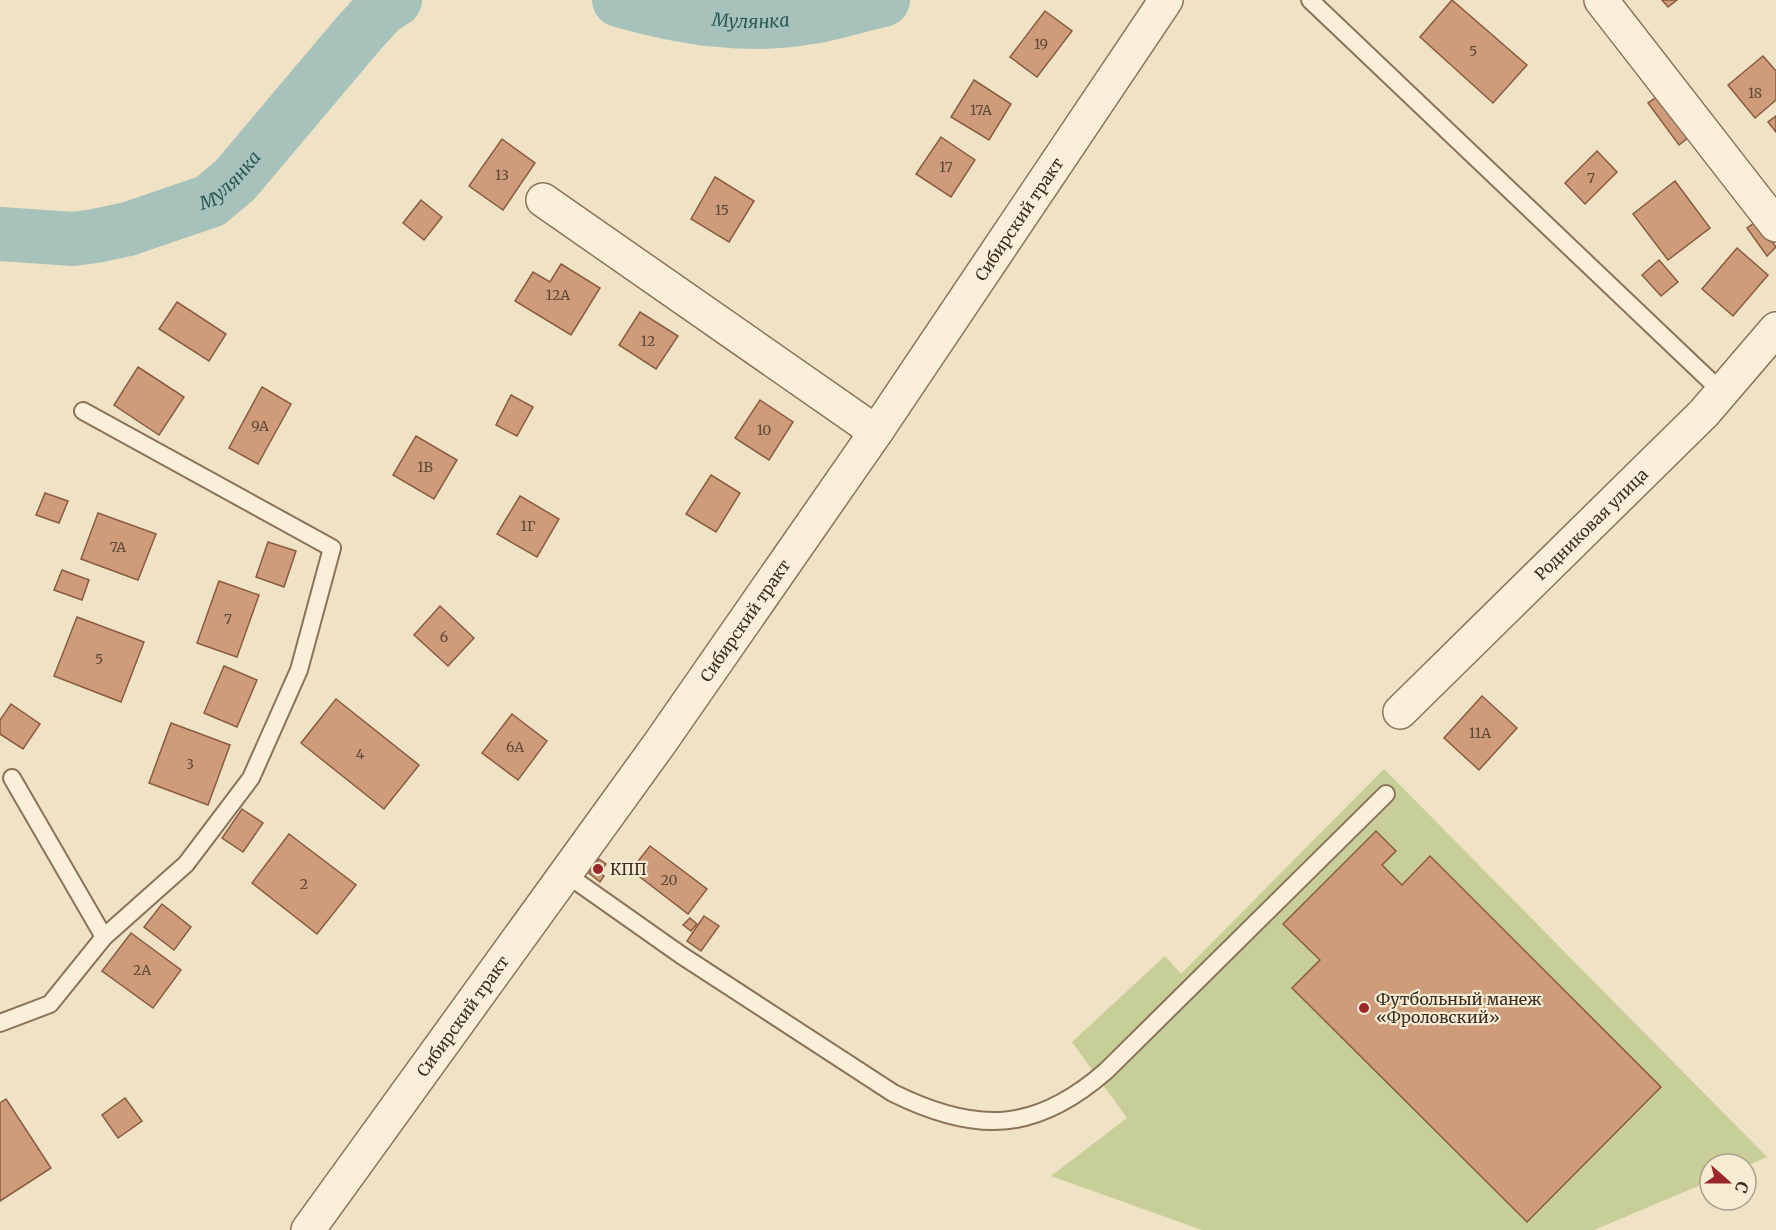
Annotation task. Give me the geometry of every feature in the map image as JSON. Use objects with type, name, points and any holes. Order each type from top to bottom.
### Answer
[{"type":"street","name":"Сибирский тракт","points":[[308,1230],[566,874],[876,432],[1166,0]]},
{"type":"street","points":[[1601,0],[1776,225]]},
{"type":"street","points":[[543,201],[876,432]]},
{"type":"street","name":"Родниковая улица","points":[[1400,712],[1683,435],[1776,329]]},
{"type":"lane","points":[[1310,0],[1722,393]]},
{"type":"lane","points":[[0,1023],[50,1004],[104,937],[186,864],[251,778],[299,670],[332,548],[83,411]]},
{"type":"lane","points":[[12,777],[104,937]]},
{"type":"lane","points":[[566,874],[681,955],[893,1094],[918,1105],[963,1119],[1012,1122],[1037,1115],[1084,1090],[1386,794]]},
{"type":"green space","name":"Футбольный манеж «Фроловский»","points":[[1384,769],[1767,1157],[1758,1161],[1758,1152],[1698,1152],[1698,1186],[1594,1230],[1202,1230],[1051,1176],[1127,1118],[1072,1042],[1165,956],[1181,974]]},
{"type":"building","points":[[1452,0],[1527,65],[1493,103],[1420,37]]},
{"type":"building","points":[[1662,0],[1677,0],[1668,7]]},
{"type":"building","points":[[1045,11],[1072,31],[1037,77],[1010,57]]},
{"type":"building","points":[[1763,56],[1776,71],[1776,100],[1755,118],[1728,85]]},
{"type":"building","points":[[974,80],[1011,104],[989,140],[951,117]]},
{"type":"building","points":[[1658,96],[1689,137],[1679,145],[1648,103]]},
{"type":"building","points":[[1776,116],[1776,132],[1768,122]]},
{"type":"building","points":[[941,137],[975,160],[951,197],[916,174]]},
{"type":"building","points":[[502,139],[535,163],[503,210],[469,186]]},
{"type":"building","points":[[1597,151],[1617,172],[1585,204],[1565,183]]},
{"type":"building","points":[[715,177],[754,201],[729,242],[691,219]]},
{"type":"building","points":[[1675,181],[1710,228],[1668,260],[1633,214]]},
{"type":"building","points":[[421,200],[442,217],[424,240],[403,223]]},
{"type":"building","points":[[1757,221],[1776,247],[1767,256],[1747,228]]},
{"type":"building","points":[[1737,248],[1768,275],[1733,316],[1702,289]]},
{"type":"building","points":[[1659,260],[1678,282],[1661,296],[1642,275]]},
{"type":"building","points":[[561,264],[600,288],[571,335],[515,301],[533,272],[550,282]]},
{"type":"building","points":[[177,302],[226,334],[209,361],[159,329]]},
{"type":"building","points":[[640,312],[678,336],[656,369],[619,345]]},
{"type":"building","points":[[138,367],[184,397],[159,435],[114,405]]},
{"type":"building","points":[[262,387],[291,404],[258,464],[229,448]]},
{"type":"building","points":[[511,395],[533,407],[517,436],[496,425]]},
{"type":"building","points":[[760,400],[793,422],[769,460],[735,438]]},
{"type":"building","points":[[416,436],[457,460],[434,499],[393,475]]},
{"type":"building","points":[[711,475],[740,493],[716,532],[686,514]]},
{"type":"building","points":[[45,493],[68,501],[59,523],[36,515]]},
{"type":"building","points":[[520,496],[559,519],[537,557],[497,534]]},
{"type":"building","points":[[98,513],[156,534],[138,580],[81,559]]},
{"type":"building","points":[[268,542],[296,551],[284,587],[256,577]]},
{"type":"building","points":[[62,570],[89,580],[82,600],[54,590]]},
{"type":"building","points":[[219,581],[259,595],[237,657],[197,643]]},
{"type":"building","points":[[440,606],[474,638],[448,666],[414,635]]},
{"type":"building","points":[[77,617],[144,642],[121,702],[54,676]]},
{"type":"building","points":[[224,666],[257,680],[237,727],[204,713]]},
{"type":"building","points":[[1482,696],[1517,728],[1479,770],[1444,738]]},
{"type":"building","points":[[336,699],[419,765],[384,809],[301,743]]},
{"type":"building","points":[[11,704],[40,724],[23,749],[0,734],[0,720]]},
{"type":"building","points":[[512,714],[547,741],[518,780],[482,753]]},
{"type":"building","points":[[171,723],[230,745],[208,805],[149,783]]},
{"type":"building","points":[[242,809],[263,823],[243,852],[222,838]]},
{"type":"building","points":[[1376,831],[1396,851],[1382,865],[1402,885],[1430,856],[1661,1087],[1527,1222],[1292,988],[1320,960],[1283,924]]},
{"type":"building","points":[[289,834],[356,885],[317,934],[252,883]]},
{"type":"building","points":[[650,846],[707,889],[688,914],[631,870]]},
{"type":"building","name":"КПП","points":[[599,859],[606,864],[600,873],[604,876],[600,882],[589,873]]},
{"type":"building","points":[[162,904],[191,927],[174,950],[144,927]]},
{"type":"building","points":[[704,916],[719,926],[701,951],[687,941]]},
{"type":"building","points":[[690,918],[697,924],[691,931],[683,925]]},
{"type":"building","points":[[131,933],[181,970],[153,1008],[102,971]]},
{"type":"building","points":[[125,1098],[142,1121],[118,1138],[102,1115]]},
{"type":"building","points":[[6,1099],[51,1168],[0,1201],[0,1103]]},
{"type":"waterway","name":"Мулянка","points":[[0,234],[73,239],[95,236],[128,229],[210,201],[235,180],[359,33],[382,8],[395,0]]},
{"type":"waterway","name":"Мулянка","points":[[619,0],[666,12],[738,22],[811,17],[883,0]]},
{"type":"place","name":"КПП","points":[[598,869]]},
{"type":"place","name":"Футбольный манеж «Фроловский»","points":[[1364,1008]]}]
